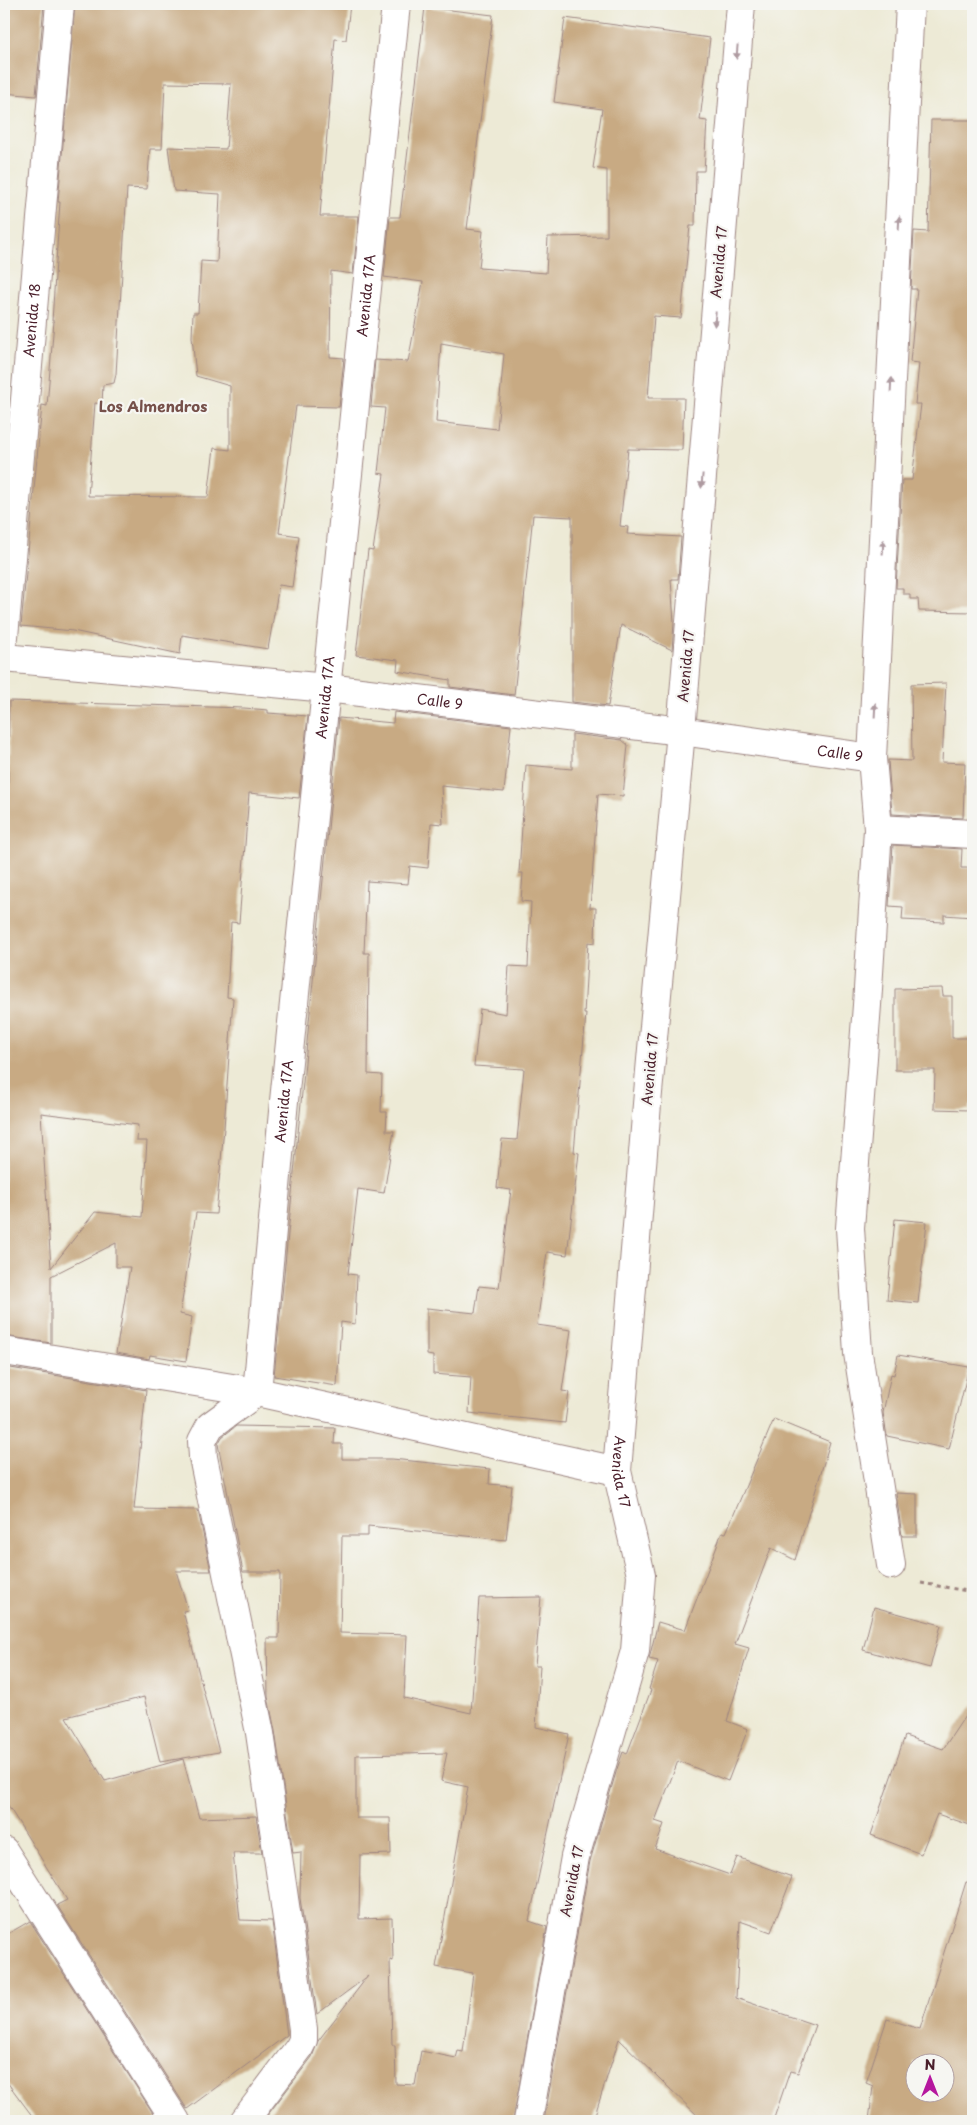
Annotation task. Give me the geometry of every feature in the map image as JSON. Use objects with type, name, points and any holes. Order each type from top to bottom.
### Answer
[{"type":"street","name":"Avenida 18","points":[[4,637],[60,4]]},
{"type":"street","name":"Avenida 17A","points":[[258,1392],[284,1101],[396,4]]},
{"type":"street","name":"Avenida 17","points":[[528,2121],[576,1857],[635,1651],[641,1575],[617,1470],[741,4]]},
{"type":"street","points":[[891,1565],[858,1353],[850,1228],[878,829],[872,758],[910,4]]},
{"type":"street","name":"Calle 9","points":[[4,658],[327,688],[681,731],[872,758]]},
{"type":"street","points":[[878,829],[973,834]]},
{"type":"street","points":[[4,1351],[258,1392],[617,1470]]},
{"type":"street","points":[[244,2121],[303,2040],[303,2029],[260,1733],[203,1457],[202,1441],[210,1426],[258,1392]]},
{"type":"street","points":[[4,1851],[176,2121]]},
{"type":"path","points":[[891,1565],[903,1576],[922,1583],[973,1592]]},
{"type":"building","points":[[4,4],[44,4],[36,96],[4,93]]},
{"type":"building","points":[[75,4],[350,4],[346,40],[335,39],[320,216],[359,216],[353,274],[331,271],[330,357],[344,358],[339,407],[296,406],[279,533],[299,536],[292,587],[279,585],[268,649],[182,635],[180,654],[73,631],[21,626],[42,405],[47,406],[54,321],[52,321],[60,202],[58,202]],"holes":[[[165,83],[231,84],[226,149],[168,147],[174,191],[220,194],[217,262],[201,261],[198,313],[193,313],[192,337],[196,376],[230,386],[230,450],[214,448],[208,497],[88,496],[95,403],[102,404],[103,385],[114,383],[116,374],[127,188],[147,189],[150,149],[162,149]]]},
{"type":"building","points":[[425,7],[493,15],[467,229],[483,231],[479,268],[546,273],[548,237],[607,236],[607,170],[593,168],[602,109],[554,102],[565,18],[710,38],[700,120],[707,121],[704,171],[696,171],[695,226],[690,226],[681,318],[654,316],[648,398],[684,398],[682,450],[628,449],[620,526],[628,527],[627,534],[681,537],[678,579],[671,579],[674,623],[672,650],[621,625],[608,706],[572,702],[572,517],[533,515],[514,695],[450,687],[450,680],[397,671],[398,660],[356,655],[368,550],[373,551],[384,474],[378,473],[385,408],[371,407],[375,360],[408,362],[423,282],[384,277],[390,217],[400,217]],"holes":[[[441,343],[504,354],[497,429],[436,422]]]},
{"type":"building","points":[[931,120],[973,120],[973,612],[919,611],[918,599],[910,599],[910,594],[903,594],[903,588],[896,588],[902,480],[912,480],[921,404],[915,404],[919,363],[910,362],[917,289],[911,289],[914,231],[928,232]]},
{"type":"building","points":[[946,683],[942,762],[965,763],[963,818],[892,814],[888,760],[912,761],[911,684]]},
{"type":"building","points":[[9,701],[244,708],[268,710],[268,713],[308,716],[299,798],[249,793],[239,923],[231,922],[227,997],[233,998],[216,1214],[196,1213],[180,1314],[192,1317],[186,1361],[150,1355],[149,1359],[116,1353],[130,1267],[116,1267],[116,1243],[51,1276],[51,1343],[4,1336],[4,783],[8,783]],"holes":[[[41,1113],[138,1125],[137,1141],[147,1141],[142,1217],[95,1212],[51,1268]]]},
{"type":"building","points":[[394,712],[511,726],[504,792],[441,786],[443,824],[431,823],[428,868],[410,866],[408,884],[367,881],[364,953],[369,953],[368,1074],[382,1075],[381,1112],[387,1112],[386,1131],[394,1131],[384,1193],[358,1189],[348,1274],[357,1275],[355,1324],[341,1322],[337,1386],[274,1376],[339,718],[393,723]]},
{"type":"building","points":[[572,734],[622,740],[628,745],[623,796],[598,794],[590,908],[596,908],[595,943],[588,942],[584,1014],[586,1014],[574,1152],[579,1153],[567,1255],[547,1252],[537,1325],[571,1330],[562,1391],[569,1392],[565,1423],[469,1413],[471,1377],[433,1374],[433,1356],[427,1355],[427,1308],[475,1313],[479,1286],[499,1288],[511,1190],[497,1188],[502,1139],[517,1140],[524,1069],[474,1066],[480,1009],[506,1014],[509,966],[528,967],[531,902],[521,901],[523,873],[519,873],[526,765],[572,769]]},
{"type":"building","points":[[893,845],[962,849],[961,868],[973,868],[973,917],[944,915],[944,922],[902,920],[903,907],[889,906]]},
{"type":"building","points":[[942,988],[943,996],[952,996],[952,1038],[973,1038],[973,1106],[969,1106],[969,1110],[934,1109],[935,1070],[895,1070],[895,989]]},
{"type":"building","points":[[895,1219],[927,1222],[918,1303],[887,1300]]},
{"type":"building","points":[[898,1355],[969,1367],[949,1449],[887,1436],[883,1413],[891,1374],[894,1375]]},
{"type":"building","points":[[4,1367],[146,1390],[134,1509],[198,1510],[211,1571],[176,1571],[188,1610],[183,1611],[219,1752],[160,1762],[144,1697],[66,1717],[105,1781],[183,1759],[199,1818],[256,1816],[262,1853],[233,1853],[240,1920],[272,1921],[287,2035],[187,2109],[57,1905],[67,1900],[4,1799]]},
{"type":"building","points":[[774,1419],[830,1442],[795,1560],[771,1548],[735,1644],[749,1648],[727,1721],[748,1729],[728,1781],[678,1761],[655,1821],[664,1824],[655,1849],[730,1875],[737,1857],[792,1877],[771,1932],[740,1921],[736,1998],[815,2025],[798,2073],[790,2071],[773,2121],[703,2121],[619,2039],[593,2121],[544,2121],[590,1861],[623,1752],[627,1754],[651,1690],[649,1689],[658,1661],[649,1659],[658,1622],[685,1630],[722,1532],[726,1533]]},
{"type":"building","points":[[236,1426],[335,1428],[334,1444],[342,1444],[342,1459],[392,1459],[490,1469],[489,1484],[512,1486],[506,1540],[368,1526],[368,1536],[342,1536],[340,1633],[407,1635],[404,1698],[471,1713],[479,1598],[541,1597],[535,1666],[540,1666],[536,1727],[569,1734],[529,1921],[547,1927],[513,2121],[263,2121],[312,2057],[318,2041],[368,1976],[317,2014],[300,1898],[301,1852],[293,1853],[275,1731],[268,1697],[267,1638],[279,1638],[280,1572],[243,1572],[218,1444],[222,1437]],"holes":[[[447,1753],[441,1781],[468,1787],[436,1967],[473,1973],[463,2052],[458,2051],[456,2058],[421,2051],[415,2085],[396,2084],[395,2045],[392,2045],[390,1960],[393,1961],[392,1918],[359,1919],[360,1855],[391,1854],[390,1818],[356,1818],[356,1755]]]},
{"type":"building","points":[[896,1493],[917,1494],[917,1536],[902,1536]]},
{"type":"building","points":[[874,1607],[941,1625],[930,1668],[863,1650]]},
{"type":"building","points":[[973,1704],[973,1826],[937,1814],[921,1854],[871,1835],[905,1736],[943,1749]]},
{"type":"building","points":[[966,1882],[973,1883],[973,2121],[869,2121],[873,2086],[866,2083],[887,2019],[920,2029]]},
{"type":"building","points":[[30,1921],[158,2121],[36,2121],[4,2078],[4,1936]]},
{"type":"district","name":"Los Almendros","points":[[153,407]]}]
